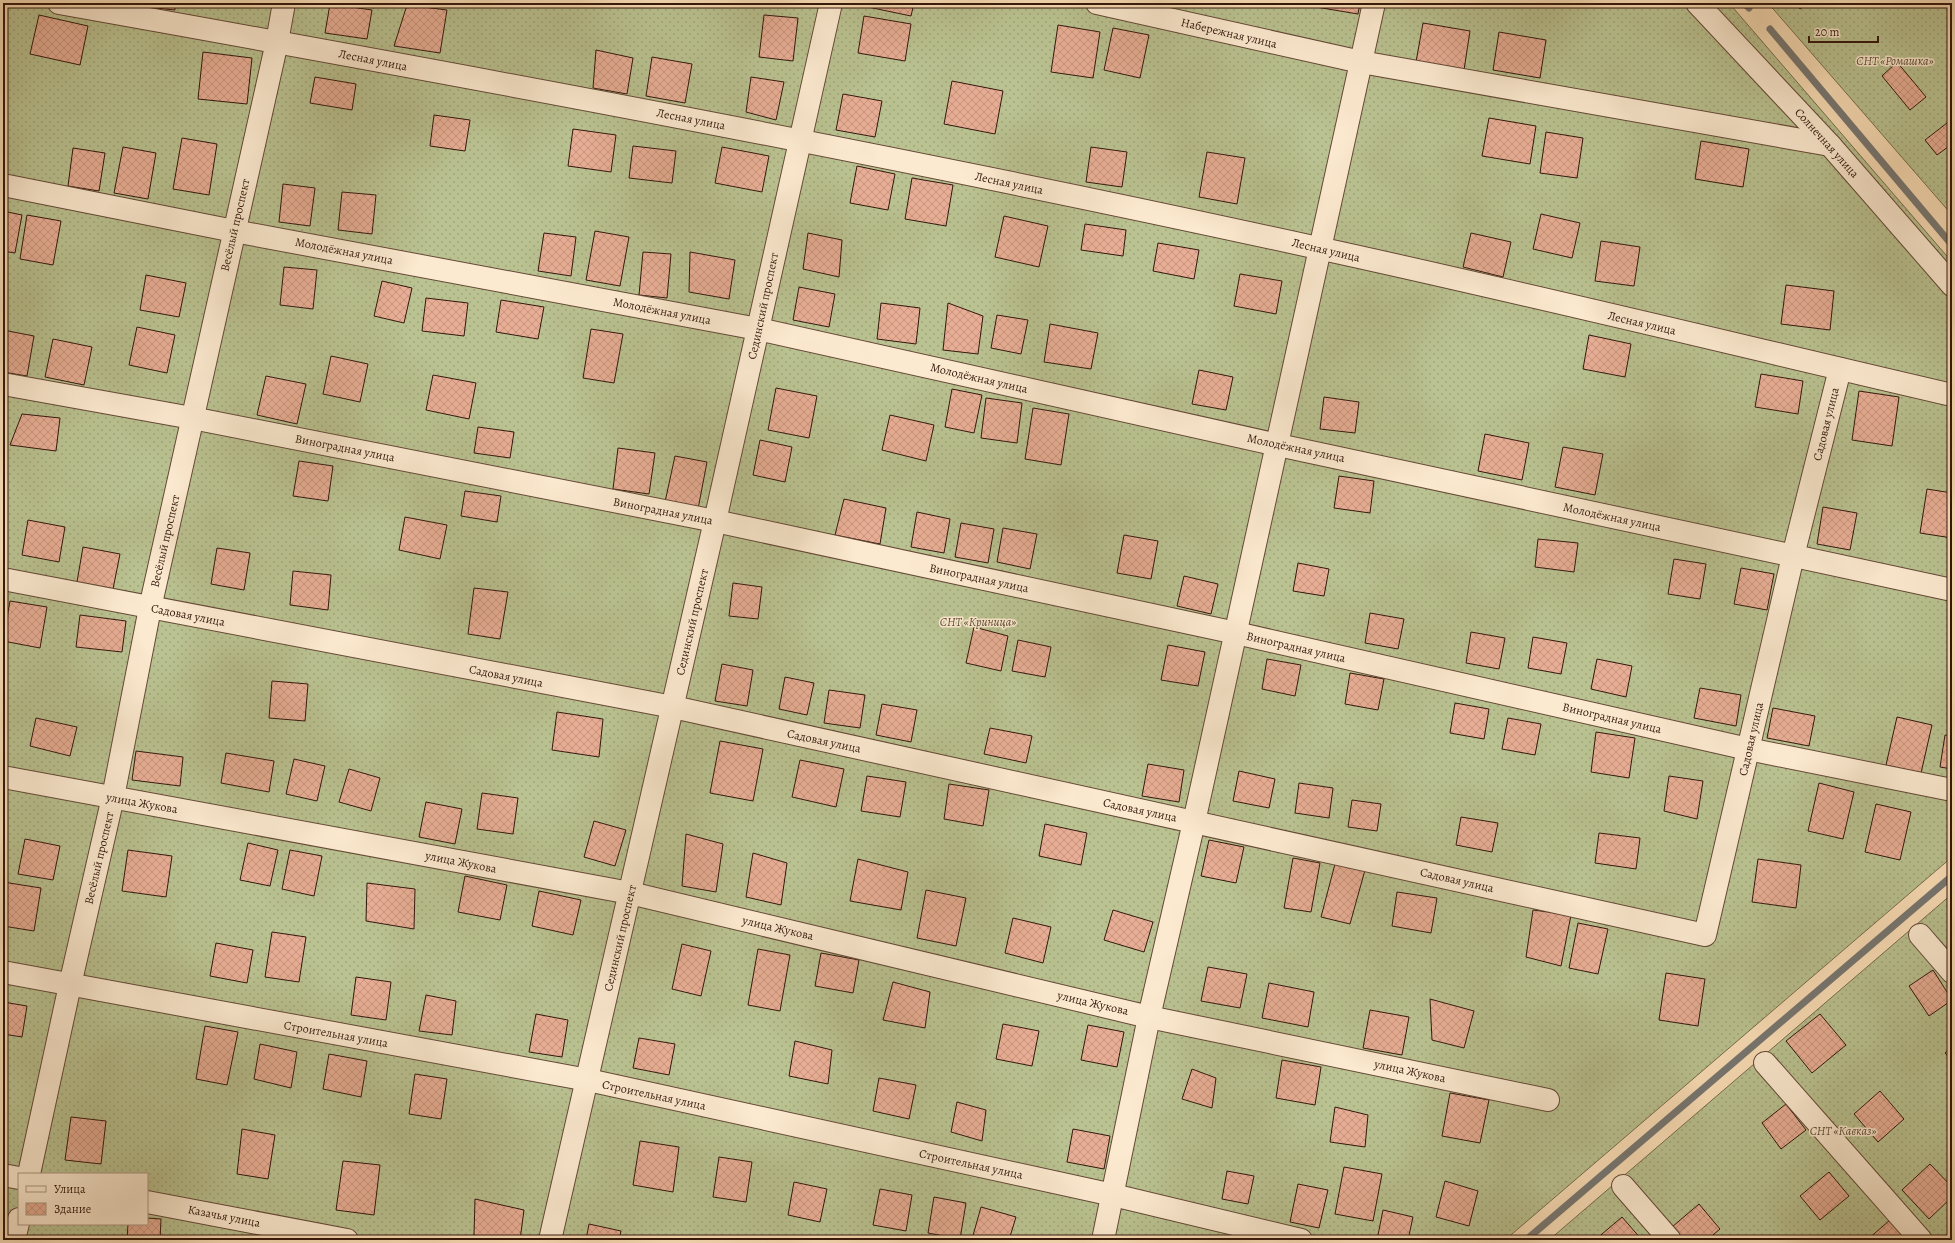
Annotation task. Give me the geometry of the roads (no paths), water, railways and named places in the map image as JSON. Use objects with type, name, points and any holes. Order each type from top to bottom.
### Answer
[{"type":"street","name":"Лесная улица","points":[[59,3],[800,139],[1320,248],[1952,395]]},
{"type":"street","name":"Весёлый проспект","points":[[29,1173],[70,984],[113,797],[150,608],[277,42],[284,3]]},
{"type":"street","name":"Сединский проспект","points":[[550,1240],[588,1080],[715,521],[831,3]]},
{"type":"street","name":"Набережная улица","points":[[1096,3],[1361,62],[1830,145]]},
{"type":"street","points":[[1103,1240],[1149,1017],[1278,444],[1374,3]]},
{"type":"street","name":"Солнечная улица","points":[[1697,3],[1830,145],[1952,285]]},
{"type":"street","name":"Молодёжная улица","points":[[3,185],[234,231],[758,329],[1278,444],[1952,590]]},
{"type":"street","name":"Садовая улица","points":[[3,579],[672,707],[1705,935],[1793,556],[1840,369]]},
{"type":"street","name":"Виноградная улица","points":[[3,384],[192,418],[715,521],[1236,633],[1748,749],[1952,790]]},
{"type":"street","name":"улица Жукова","points":[[3,777],[630,893],[1149,1017],[1548,1100]]},
{"type":"street","points":[[1920,935],[1952,972]]},
{"type":"street","name":"Строительная улица","points":[[3,972],[588,1080],[1113,1195],[1301,1240]]},
{"type":"street","points":[[1765,1063],[1921,1240]]},
{"type":"street","points":[[3,1175],[18,1178]]},
{"type":"street","points":[[1623,1186],[1670,1240]]},
{"type":"street","name":"Казачья улица","points":[[148,1202],[347,1240]]},
{"type":"street","points":[[14,1240],[18,1223]]},
{"type":"waterway","points":[[1744,3],[1749,8]]},
{"type":"waterway","points":[[1770,29],[1952,245]]},
{"type":"waterway","points":[[1526,1240],[1952,876]]},
{"type":"park label","name":"СНТ «Ромашка»","points":[[1895,61]]},
{"type":"park label","name":"СНТ «Криница»","points":[[978,622]]},
{"type":"park label","name":"СНТ «Кавказ»","points":[[1843,1131]]}]
